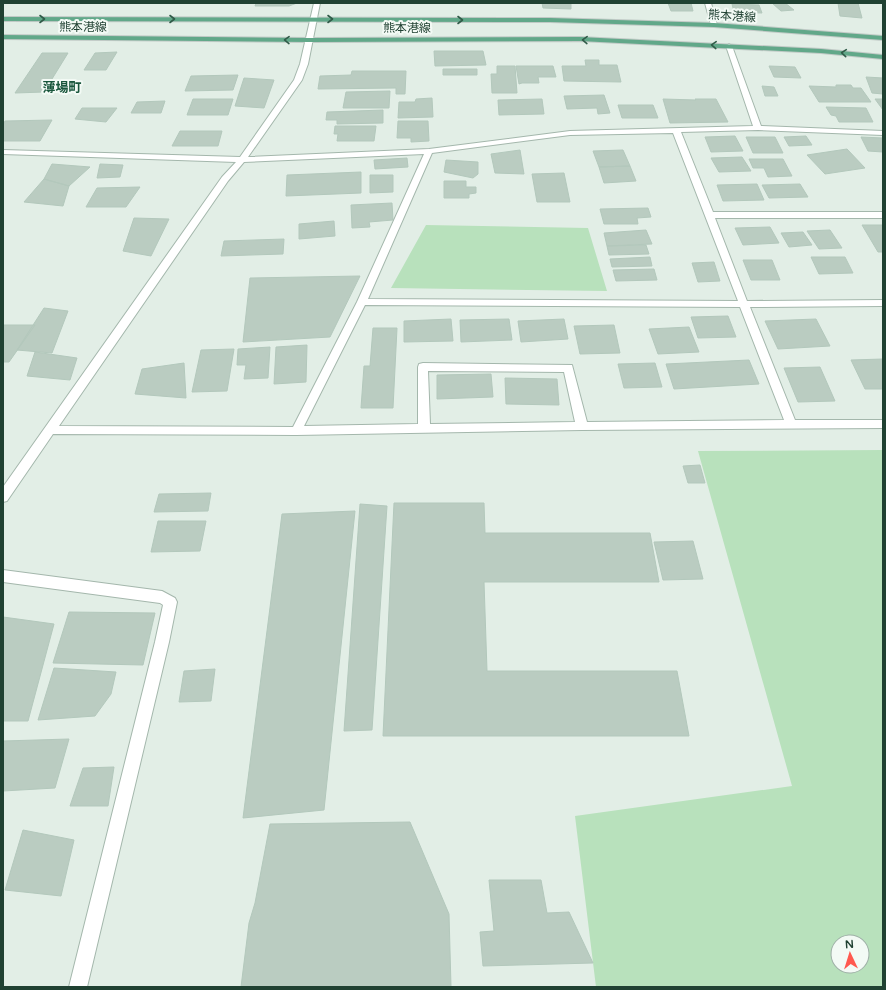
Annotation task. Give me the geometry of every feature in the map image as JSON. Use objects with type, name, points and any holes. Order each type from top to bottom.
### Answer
[{"type":"main road","name":"熊本港線","points":[[3,19],[558,20],[714,25],[883,38]]},
{"type":"main road","name":"熊本港線","points":[[3,37],[310,40],[580,39],[729,46],[883,57]]},
{"type":"street","points":[[3,497],[225,179],[242,160],[298,80],[310,40],[317,3]]},
{"type":"street","points":[[708,3],[714,25]]},
{"type":"street","points":[[729,46],[758,128]]},
{"type":"street","points":[[3,152],[242,160],[429,151],[570,133],[676,132],[758,128],[883,133]]},
{"type":"street","points":[[676,132],[791,425]]},
{"type":"street","points":[[296,431],[362,302],[429,151]]},
{"type":"street","points":[[709,215],[883,215]]},
{"type":"street","points":[[362,302],[743,304],[883,303]]},
{"type":"street","points":[[424,429],[423,367],[568,368],[582,426]]},
{"type":"street","points":[[51,430],[296,431],[582,426],[883,424]]},
{"type":"street","points":[[3,576],[162,597],[170,602],[162,642],[78,987]]},
{"type":"green space","points":[[426,225],[588,228],[607,291],[391,288]]},
{"type":"green space","points":[[883,450],[883,987],[596,987],[575,816],[792,786],[698,451]]},
{"type":"building","points":[[256,3],[297,3],[289,6],[255,6]]},
{"type":"building","points":[[542,3],[571,3],[571,9],[543,8]]},
{"type":"building","points":[[668,3],[691,3],[693,11],[671,11]]},
{"type":"building","points":[[772,3],[785,3],[794,10],[781,11]]},
{"type":"building","points":[[838,3],[858,3],[862,18],[840,16]]},
{"type":"building","points":[[732,4],[759,5],[762,13],[734,12]]},
{"type":"building","points":[[434,51],[483,51],[486,65],[435,66]]},
{"type":"building","points":[[117,52],[106,70],[84,70],[95,53]]},
{"type":"building","points":[[42,53],[68,53],[44,92],[15,93]]},
{"type":"building","points":[[585,60],[599,60],[599,65],[617,65],[621,82],[564,81],[562,66],[586,66]]},
{"type":"building","points":[[497,66],[515,66],[517,93],[492,93],[491,74],[497,74]]},
{"type":"building","points":[[516,66],[553,66],[556,77],[538,77],[539,83],[519,84]]},
{"type":"building","points":[[769,66],[795,67],[801,78],[774,77]]},
{"type":"building","points":[[443,69],[477,69],[477,75],[443,75]]},
{"type":"building","points":[[352,71],[406,71],[405,94],[396,94],[396,88],[318,89],[320,76],[351,75]]},
{"type":"building","points":[[238,75],[233,90],[185,91],[191,76]]},
{"type":"building","points":[[866,77],[883,78],[883,94],[872,93]]},
{"type":"building","points":[[244,78],[274,80],[264,108],[235,106]]},
{"type":"building","points":[[836,85],[851,85],[853,88],[861,88],[871,102],[819,102],[809,86],[836,87]]},
{"type":"building","points":[[762,86],[774,87],[778,96],[765,96]]},
{"type":"building","points":[[390,91],[389,108],[343,108],[346,92]]},
{"type":"building","points":[[604,95],[610,113],[598,114],[597,108],[567,109],[564,96]]},
{"type":"building","points":[[432,98],[433,117],[398,118],[399,102],[415,102],[416,99]]},
{"type":"building","points":[[193,99],[233,99],[228,115],[187,115]]},
{"type":"building","points":[[542,99],[544,114],[499,115],[498,100]]},
{"type":"building","points":[[663,99],[716,99],[728,122],[670,123]]},
{"type":"building","points":[[875,99],[883,99],[883,110]]},
{"type":"building","points":[[165,101],[161,113],[131,113],[137,102]]},
{"type":"building","points":[[618,105],[653,105],[658,118],[622,118]]},
{"type":"building","points":[[826,107],[866,108],[873,122],[839,122],[836,116],[831,115]]},
{"type":"building","points":[[82,108],[117,108],[106,122],[75,119]]},
{"type":"building","points":[[383,110],[383,123],[337,124],[337,120],[326,120],[327,112]]},
{"type":"building","points":[[52,120],[40,141],[3,141],[3,125],[5,121]]},
{"type":"building","points":[[398,121],[428,121],[429,141],[411,142],[411,138],[397,138]]},
{"type":"building","points":[[335,126],[376,126],[374,141],[337,141],[338,134],[334,134]]},
{"type":"building","points":[[180,131],[222,131],[218,146],[172,146]]},
{"type":"building","points":[[735,136],[743,151],[711,152],[705,137]]},
{"type":"building","points":[[806,136],[812,145],[789,146],[784,137]]},
{"type":"building","points":[[746,137],[775,137],[783,153],[753,153]]},
{"type":"building","points":[[861,137],[883,138],[883,152],[868,151]]},
{"type":"building","points":[[847,149],[865,168],[825,174],[807,155]]},
{"type":"building","points":[[520,150],[524,174],[495,173],[491,154]]},
{"type":"building","points":[[623,150],[630,166],[599,167],[593,151]]},
{"type":"building","points":[[742,157],[751,171],[719,172],[711,158]]},
{"type":"building","points":[[407,158],[408,167],[375,169],[374,160]]},
{"type":"building","points":[[749,159],[783,159],[792,176],[768,177],[764,168],[753,168]]},
{"type":"building","points":[[446,160],[478,162],[478,174],[473,178],[444,172]]},
{"type":"building","points":[[52,164],[90,167],[69,186],[44,179]]},
{"type":"building","points":[[100,164],[123,165],[120,177],[97,178]]},
{"type":"building","points":[[630,166],[636,181],[604,183],[599,167]]},
{"type":"building","points":[[361,172],[361,193],[286,196],[287,175]]},
{"type":"building","points":[[564,173],[570,202],[537,202],[532,174]]},
{"type":"building","points":[[370,175],[393,175],[393,192],[370,193]]},
{"type":"building","points":[[44,179],[69,186],[63,206],[24,202]]},
{"type":"building","points":[[444,181],[466,181],[466,187],[476,187],[476,193],[469,194],[469,198],[444,198]]},
{"type":"building","points":[[757,184],[764,200],[723,201],[717,185]]},
{"type":"building","points":[[800,184],[808,197],[769,198],[762,185]]},
{"type":"building","points":[[140,187],[126,207],[86,207],[97,188]]},
{"type":"building","points":[[392,203],[393,220],[369,222],[370,227],[352,228],[351,205]]},
{"type":"building","points":[[648,208],[651,217],[637,218],[638,224],[604,224],[600,209]]},
{"type":"building","points":[[134,218],[169,219],[151,256],[123,251]]},
{"type":"building","points":[[334,221],[335,236],[299,239],[299,224]]},
{"type":"building","points":[[862,225],[883,225],[883,252],[878,252]]},
{"type":"building","points":[[770,227],[779,243],[743,245],[735,228]]},
{"type":"building","points":[[646,230],[652,244],[607,246],[604,233]]},
{"type":"building","points":[[830,230],[842,248],[819,249],[807,231]]},
{"type":"building","points":[[803,232],[812,245],[789,247],[781,233]]},
{"type":"building","points":[[284,239],[283,254],[221,256],[224,241]]},
{"type":"building","points":[[646,245],[649,254],[609,255],[607,246]]},
{"type":"building","points":[[650,257],[652,266],[612,267],[610,259]]},
{"type":"building","points":[[811,257],[845,257],[853,273],[819,274]]},
{"type":"building","points":[[743,260],[772,260],[780,280],[751,280]]},
{"type":"building","points":[[714,262],[720,281],[698,282],[692,263]]},
{"type":"building","points":[[654,269],[657,280],[616,281],[613,270]]},
{"type":"building","points":[[360,276],[330,337],[243,342],[250,278]]},
{"type":"building","points":[[44,308],[68,311],[52,353],[17,350]]},
{"type":"building","points":[[728,316],[736,337],[698,338],[691,317]]},
{"type":"building","points":[[451,319],[453,341],[404,342],[404,321]]},
{"type":"building","points":[[509,319],[512,340],[461,342],[460,320]]},
{"type":"building","points":[[564,319],[568,339],[521,342],[518,321]]},
{"type":"building","points":[[816,319],[830,346],[778,349],[765,321]]},
{"type":"building","points":[[3,325],[35,325],[9,362],[3,362]]},
{"type":"building","points":[[614,325],[620,353],[580,354],[574,326]]},
{"type":"building","points":[[689,327],[699,352],[658,354],[649,329]]},
{"type":"building","points":[[373,328],[397,328],[393,408],[361,408],[364,366],[370,366]]},
{"type":"building","points":[[307,345],[306,382],[274,384],[276,347]]},
{"type":"building","points":[[270,347],[268,378],[244,379],[246,365],[237,365],[238,349]]},
{"type":"building","points":[[234,349],[227,391],[192,392],[201,350]]},
{"type":"building","points":[[35,352],[77,358],[70,380],[27,376]]},
{"type":"building","points":[[883,359],[883,389],[865,389],[851,360]]},
{"type":"building","points":[[749,360],[759,384],[674,389],[666,364]]},
{"type":"building","points":[[184,363],[186,398],[135,394],[142,369]]},
{"type":"building","points":[[655,363],[662,387],[624,388],[618,364]]},
{"type":"building","points":[[820,367],[835,401],[798,402],[784,368]]},
{"type":"building","points":[[491,374],[493,397],[437,399],[437,375]]},
{"type":"building","points":[[505,378],[557,379],[559,405],[506,404]]},
{"type":"building","points":[[700,465],[705,483],[688,483],[683,466]]},
{"type":"building","points":[[211,493],[208,511],[154,512],[159,494]]},
{"type":"building","points":[[394,503],[484,503],[485,533],[650,533],[659,582],[484,582],[487,671],[677,671],[689,736],[383,736]]},
{"type":"building","points":[[360,504],[387,506],[372,730],[344,731]]},
{"type":"building","points":[[355,511],[324,810],[243,818],[282,514]]},
{"type":"building","points":[[158,521],[206,521],[200,551],[151,552]]},
{"type":"building","points":[[693,541],[703,579],[663,580],[654,542]]},
{"type":"building","points":[[69,612],[155,613],[143,665],[53,663]]},
{"type":"building","points":[[3,617],[54,624],[28,721],[3,721]]},
{"type":"building","points":[[54,668],[116,672],[111,694],[95,716],[38,720]]},
{"type":"building","points":[[215,669],[211,701],[179,702],[184,671]]},
{"type":"building","points":[[69,739],[55,788],[3,791],[3,741]]},
{"type":"building","points":[[114,767],[108,806],[70,806],[83,768]]},
{"type":"building","points":[[410,822],[449,914],[451,987],[241,987],[249,923],[255,903],[270,824]]},
{"type":"building","points":[[23,830],[74,840],[61,896],[5,890]]},
{"type":"building","points":[[489,880],[541,880],[547,913],[569,912],[593,963],[483,966],[480,932],[494,931]]},
{"type":"district","name":"薄場町","points":[[62,87]]}]
